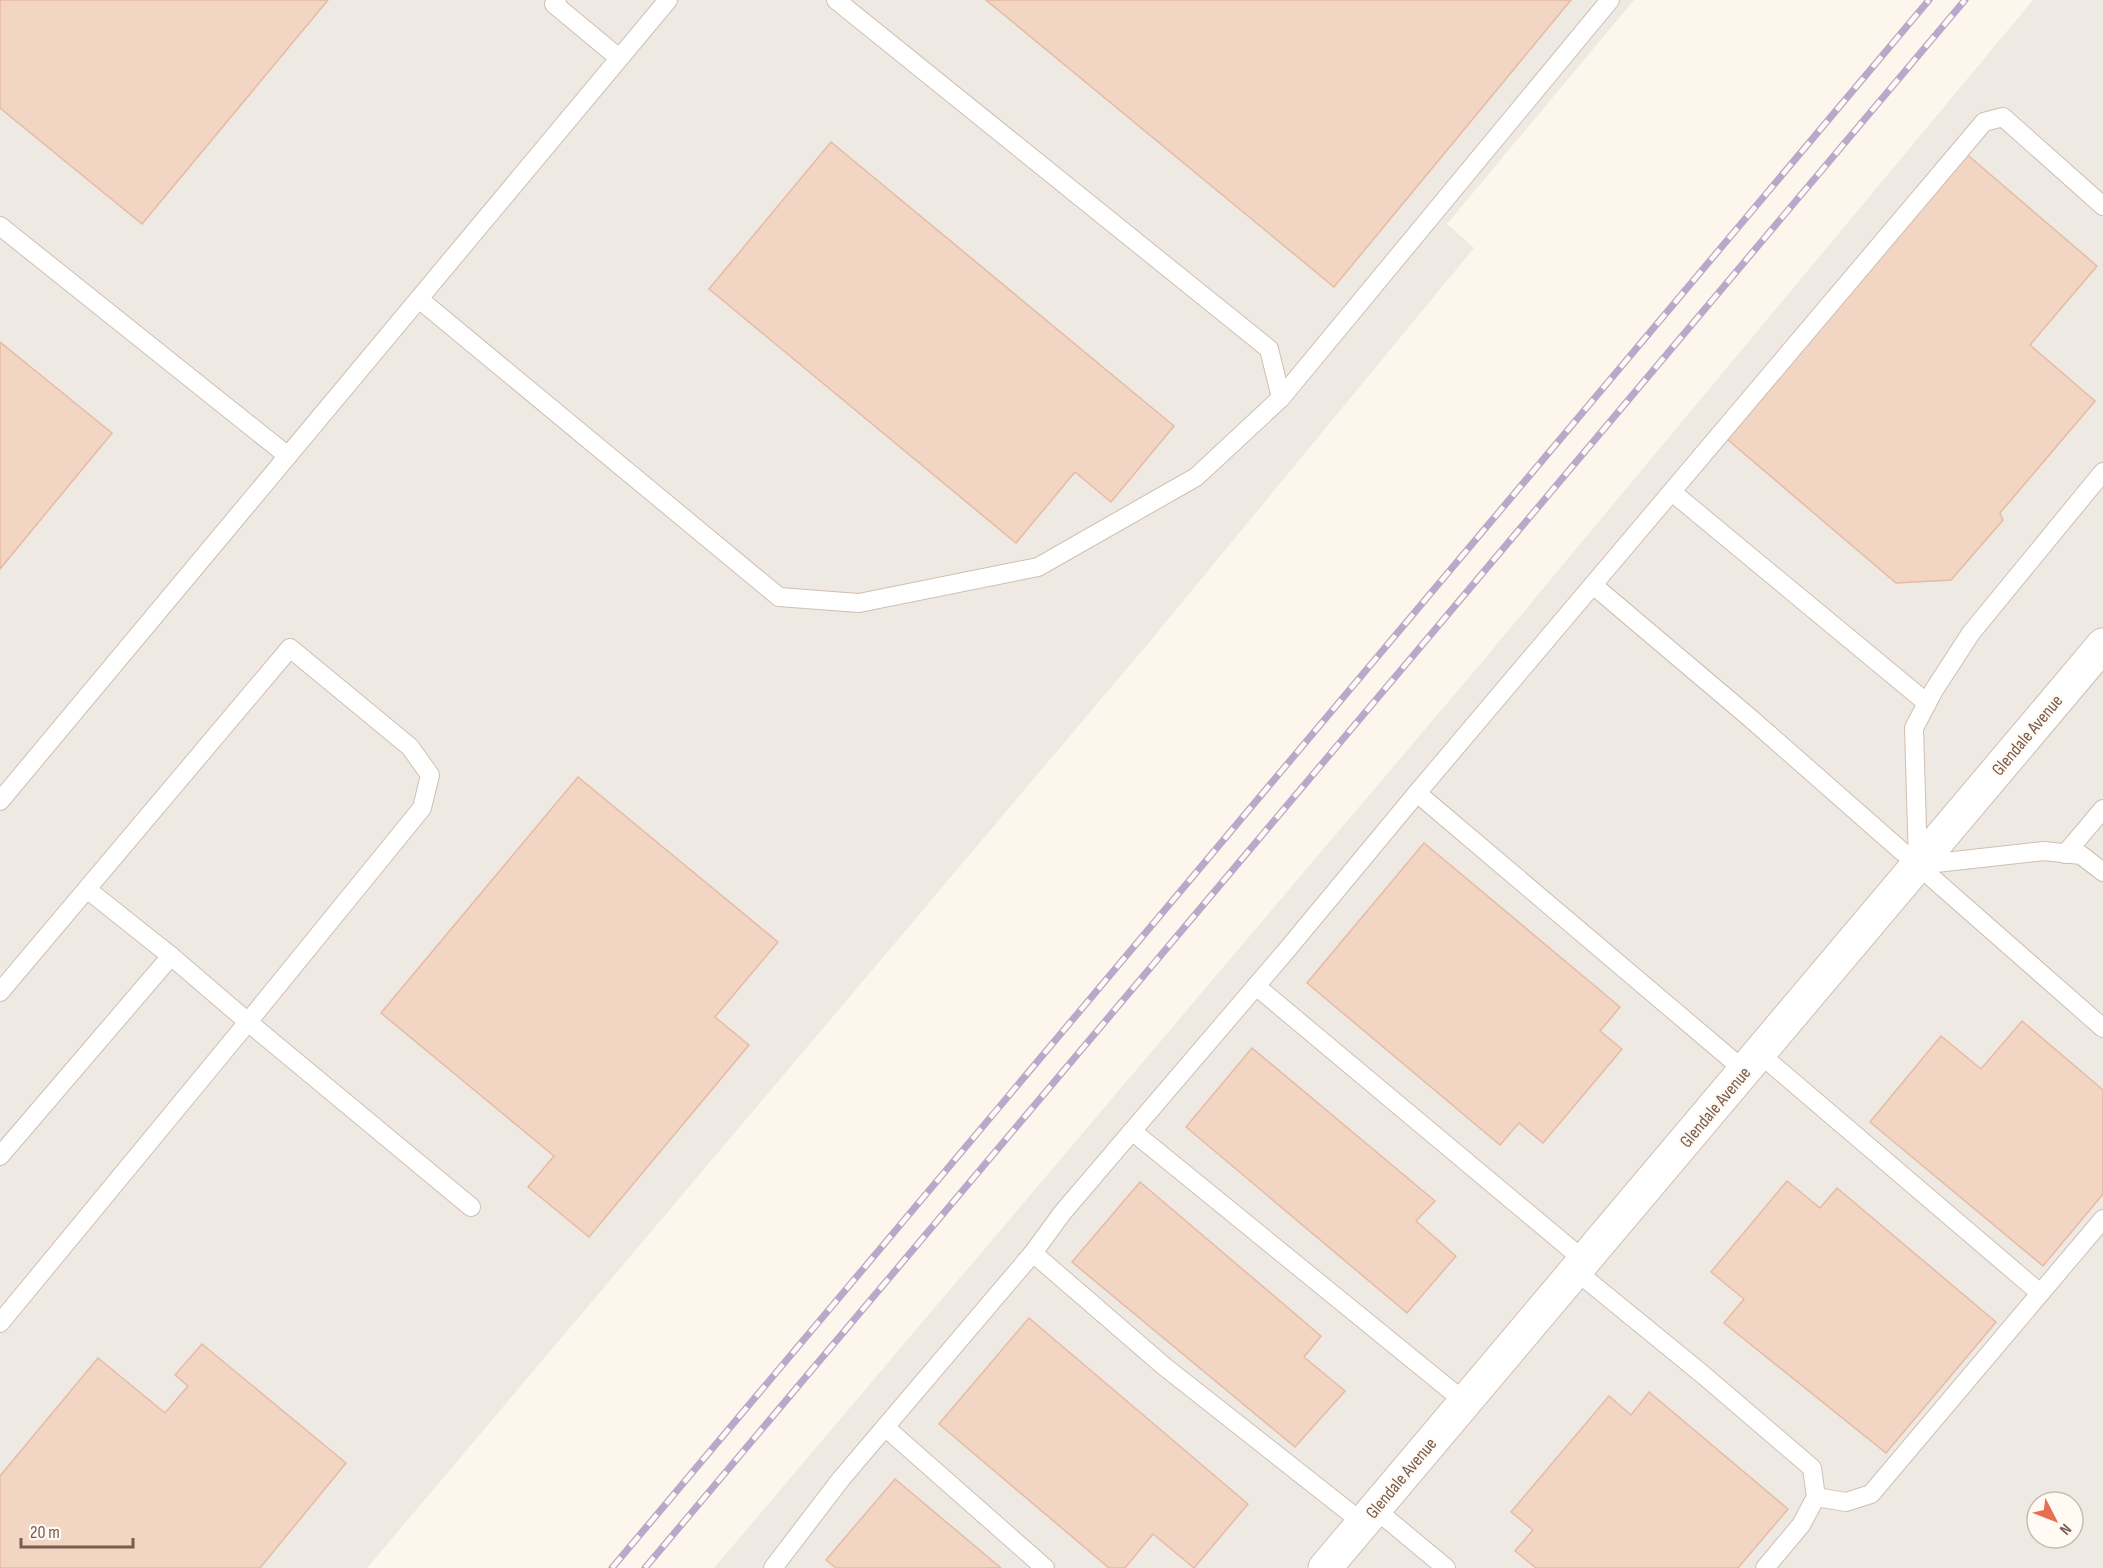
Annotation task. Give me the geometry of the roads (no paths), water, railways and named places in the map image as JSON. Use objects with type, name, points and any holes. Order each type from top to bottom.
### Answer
[{"type":"street","name":"Glendale Avenue","points":[[1325,1568],[2103,645]]},
{"type":"lane","points":[[0,801],[668,0]]},
{"type":"lane","points":[[836,0],[1269,349],[1281,399]]},
{"type":"lane","points":[[419,299],[779,597],[859,603],[1038,567],[1196,477],[1281,399],[1610,0]]},
{"type":"lane","points":[[553,1],[619,58]]},
{"type":"lane","points":[[773,1568],[841,1479],[1033,1253],[1063,1212],[1984,122],[2003,117],[2103,206]]},
{"type":"lane","points":[[0,226],[288,456]]},
{"type":"lane","points":[[1918,865],[1914,728],[1971,633],[2103,472]]},
{"type":"lane","points":[[1672,492],[1927,703]]},
{"type":"lane","points":[[1593,585],[2103,1028]]},
{"type":"lane","points":[[0,992],[290,648],[410,747],[430,775],[422,808],[0,1323]]},
{"type":"lane","points":[[1417,793],[2040,1293]]},
{"type":"lane","points":[[2065,854],[2103,809]]},
{"type":"lane","points":[[1918,865],[2044,851],[2080,855],[2103,872]]},
{"type":"lane","points":[[88,890],[171,956],[471,1207]]},
{"type":"lane","points":[[0,1156],[171,956]]},
{"type":"lane","points":[[1256,986],[1812,1468],[1816,1497],[1801,1524],[1765,1568]]},
{"type":"lane","points":[[1132,1131],[1465,1402]]},
{"type":"lane","points":[[1816,1497],[1846,1502],[1871,1494],[2103,1219]]},
{"type":"lane","points":[[1033,1253],[1165,1367],[1369,1516],[1446,1568]]},
{"type":"lane","points":[[885,1427],[1045,1568]]},
{"type":"railway","points":[[612,1568],[1929,0]]},
{"type":"railway","points":[[645,1568],[1965,0]]}]
